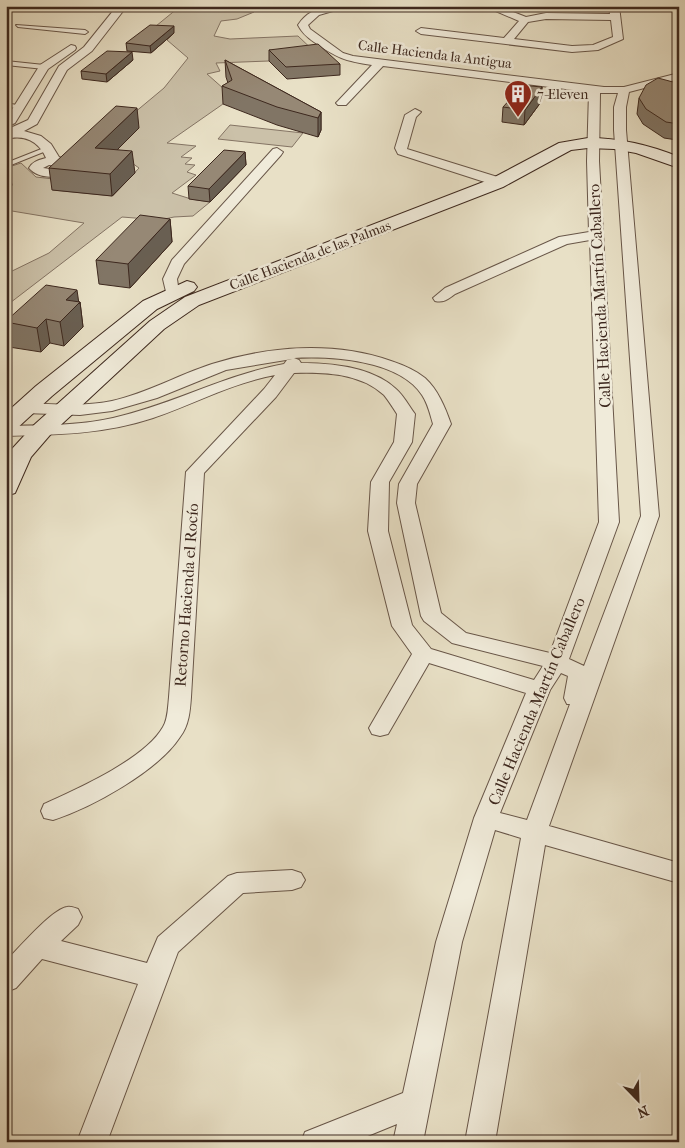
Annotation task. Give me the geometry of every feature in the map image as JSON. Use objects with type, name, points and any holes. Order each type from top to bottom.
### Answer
[{"type":"main road","name":"Calle Hacienda de las Palmas","points":[[6,426],[130,321],[150,305],[172,293],[314,247],[491,179],[594,134],[644,143],[679,158]]},
{"type":"main road","name":"Calle Hacienda de las Palmas","points":[[621,138],[679,163]]},
{"type":"main road","name":"Calle Hacienda de las Palmas","points":[[6,488],[20,455],[42,430],[157,326],[186,305],[314,247]]},
{"type":"street","points":[[8,131],[33,122],[63,68],[88,48],[122,6]]},
{"type":"street","name":"Calle Hacienda la Antigua","points":[[345,6],[316,13],[306,19],[303,25],[306,31],[339,55],[352,59],[595,89],[624,90]]},
{"type":"street","points":[[489,6],[525,20],[546,16],[616,18]]},
{"type":"street","points":[[518,6],[546,16]]},
{"type":"street","points":[[421,31],[572,50],[594,48],[618,39],[614,6]]},
{"type":"street","points":[[506,42],[525,20]]},
{"type":"street","points":[[8,131],[19,106],[44,67],[72,48],[87,29]]},
{"type":"street","points":[[342,103],[380,63]]},
{"type":"street","points":[[624,90],[679,76]]},
{"type":"street","name":"Calle Hacienda Martín Caballero","points":[[408,1142],[449,942],[486,818],[540,689],[556,662],[609,522],[597,235],[594,134],[595,89]]},
{"type":"street","name":"Calle Hacienda Martín Caballero","points":[[480,1142],[535,831],[650,516],[621,138],[620,107],[624,90]]},
{"type":"street","points":[[595,106],[620,107]]},
{"type":"street","points":[[415,112],[411,115],[401,148],[402,152],[491,179]]},
{"type":"street","points":[[8,131],[39,139],[51,154]]},
{"type":"street","points":[[172,293],[170,279],[177,263],[277,152]]},
{"type":"street","points":[[440,298],[450,291],[564,240],[597,235]]},
{"type":"street","points":[[6,431],[77,429],[117,423],[154,412],[236,379],[294,361],[333,352],[362,357],[408,374],[424,386],[437,406],[442,424],[408,484],[406,503],[431,616],[459,638],[556,662],[579,673],[566,747]]},
{"type":"street","points":[[25,408],[64,410],[109,407],[158,392],[220,366],[262,358],[294,361],[318,368],[340,370],[371,380],[391,392],[406,414],[403,442],[380,482],[378,531],[402,626],[423,654],[540,689]]},
{"type":"street","name":"Retorno Hacienda el Rocío","points":[[53,811],[88,794],[137,763],[162,743],[176,725],[187,611],[195,472],[270,393],[294,361]]},
{"type":"street","points":[[236,379],[270,393]]},
{"type":"street","points":[[158,392],[176,403]]},
{"type":"street","points":[[139,399],[154,412]]},
{"type":"street","points":[[380,728],[423,654]]},
{"type":"street","points":[[486,818],[679,874]]},
{"type":"street","points":[[92,1142],[167,945],[237,883],[292,880]]},
{"type":"street","points":[[6,980],[37,946],[69,917]]},
{"type":"street","points":[[37,946],[155,977]]},
{"type":"street","points":[[316,1142],[416,1102]]},
{"type":"lane","points":[[18,26],[87,29]]},
{"type":"lane","points":[[6,63],[44,67]]},
{"type":"lane","points":[[6,104],[19,106]]},
{"type":"lane","points":[[6,165],[51,154]]},
{"type":"shaded area","points":[[167,6],[229,6],[227,11],[254,12],[237,19],[221,21],[214,36],[230,39],[298,36],[318,55],[269,61],[216,63],[220,71],[207,74],[233,97],[167,143],[196,146],[181,157],[192,158],[185,164],[195,165],[187,172],[196,175],[172,193],[210,202],[193,216],[160,220],[122,217],[6,306],[6,274],[49,253],[84,223],[6,210],[6,195],[12,185],[6,168],[21,163],[36,177],[62,180],[53,190],[113,196],[139,168],[122,156],[118,148],[134,113],[164,88],[188,58],[167,40],[174,33],[156,26],[178,8]]},
{"type":"shaded area","points":[[230,125],[303,133],[292,147],[218,139]]},
{"type":"building","points":[[150,25],[174,26],[150,46],[126,43]]},
{"type":"building","points":[[318,44],[340,64],[286,67],[269,50]]},
{"type":"building","points":[[107,51],[132,52],[106,74],[81,71]]},
{"type":"building","points":[[225,60],[321,112],[318,118],[277,107],[222,86],[232,80]]},
{"type":"building","points":[[658,78],[673,82],[679,86],[679,124],[666,122],[646,109],[639,98],[646,85]]},
{"type":"building","points":[[520,85],[542,87],[525,110],[503,107],[514,95]]},
{"type":"building","points":[[116,106],[137,108],[95,148],[132,151],[110,174],[49,168]]},
{"type":"building","points":[[224,150],[245,152],[209,189],[188,186]]},
{"type":"building","points":[[140,215],[170,219],[128,264],[96,260]]},
{"type":"building","points":[[46,285],[77,290],[66,300],[80,302],[60,322],[46,319],[37,328],[6,322],[6,321]]},
{"type":"place","name":"7-Eleven","points":[[518,118]]}]
